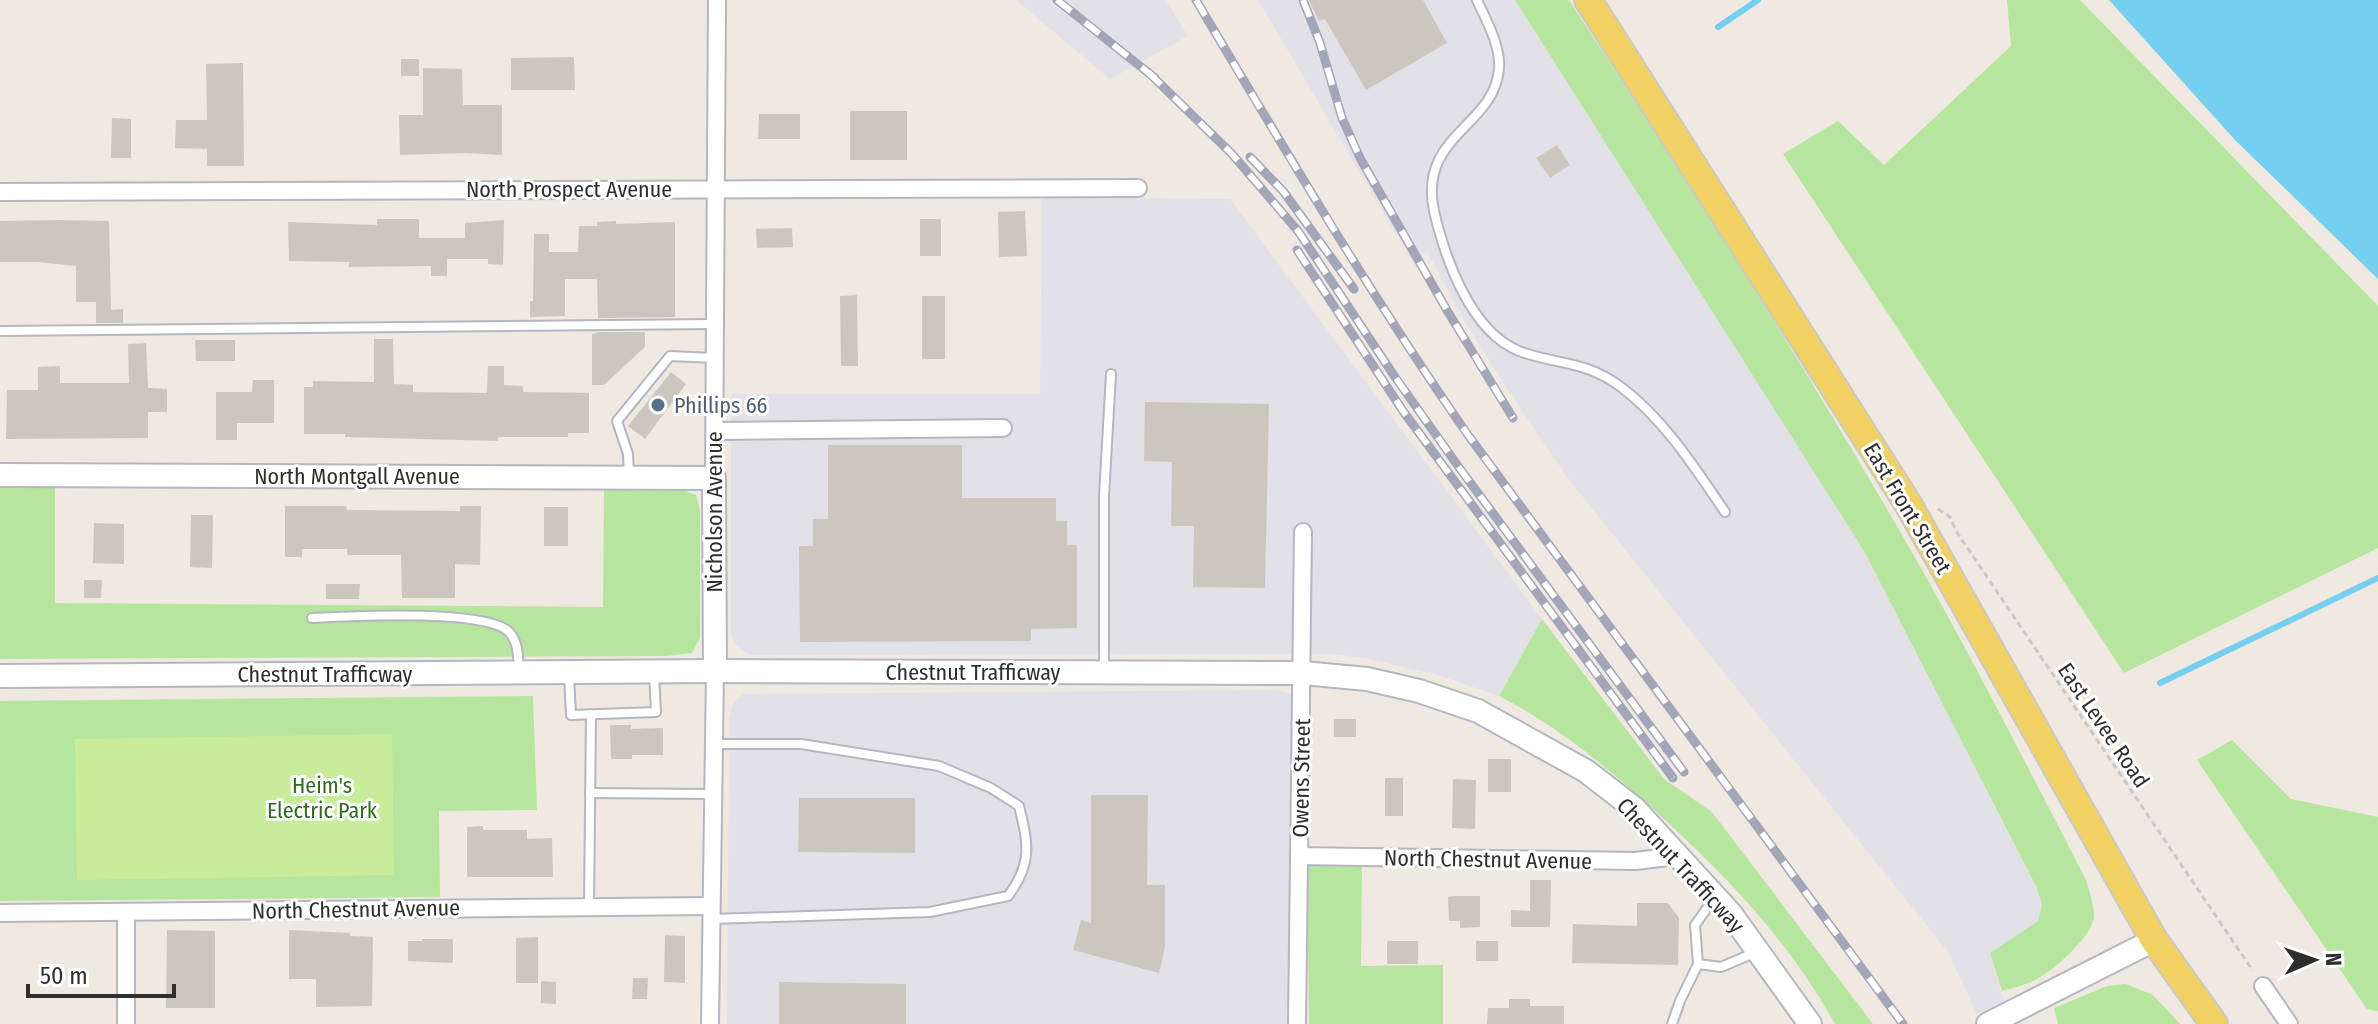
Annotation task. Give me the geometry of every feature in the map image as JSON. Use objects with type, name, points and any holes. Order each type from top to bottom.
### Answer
[{"type":"main road","name":"East Front Street","points":[[1588,0],[1908,504],[2154,940],[2214,1024]]},
{"type":"street","name":"Nicholson Avenue","points":[[710,1024],[715,671],[717,0]]},
{"type":"street","name":"North Prospect Avenue","points":[[0,192],[1138,188]]},
{"type":"street","points":[[715,431],[1003,428]]},
{"type":"street","name":"North Montgall Avenue","points":[[0,475],[714,478]]},
{"type":"street","name":"Owens Street","points":[[1297,1024],[1303,532]]},
{"type":"street","name":"Chestnut Trafficway","points":[[0,676],[715,671],[1303,673],[1367,679],[1419,691],[1478,711],[1586,771],[1635,809],[1715,897],[1810,1024]]},
{"type":"street","name":"North Chestnut Avenue","points":[[1299,856],[1635,861],[1677,856]]},
{"type":"street","name":"North Chestnut Avenue","points":[[0,913],[589,907],[711,912]]},
{"type":"street","points":[[126,912],[126,1024]]},
{"type":"street","points":[[1988,1024],[2154,940]]},
{"type":"street","points":[[2263,986],[2289,1024]]},
{"type":"lane","points":[[1477,0],[1495,44],[1499,70],[1490,95],[1437,160],[1431,190],[1449,257],[1471,308],[1492,334],[1519,350],[1586,366],[1621,387],[1654,418],[1693,464],[1725,512]]},
{"type":"lane","points":[[0,331],[715,324]]},
{"type":"lane","points":[[629,478],[628,454],[617,421],[670,356],[715,358]]},
{"type":"lane","points":[[1104,673],[1104,496],[1111,374]]},
{"type":"lane","points":[[312,618],[428,617],[491,622],[509,632],[517,645],[519,673]]},
{"type":"lane","points":[[569,672],[571,715],[591,715],[656,712],[654,672]]},
{"type":"lane","points":[[589,907],[591,715]]},
{"type":"lane","points":[[711,912],[930,912],[1008,896],[1021,880],[1029,847],[1019,806],[991,788],[939,766],[801,744],[713,744]]},
{"type":"lane","points":[[590,793],[713,794]]},
{"type":"lane","points":[[1672,1024],[1698,964],[1695,925],[1715,897]]},
{"type":"lane","points":[[1698,964],[1721,967],[1758,951]]},
{"type":"path","name":"East Levee Road","points":[[1908,504],[1930,503],[1950,517],[1956,531],[2138,805],[2263,986]]},
{"type":"shaded area","points":[[1016,0],[1166,0],[1188,36],[1110,79]]},
{"type":"shaded area","points":[[1258,0],[1515,0],[1864,551],[2037,888],[2042,905],[2038,921],[1990,953],[2004,1001],[1977,1014],[1948,952],[1567,477],[1462,317],[1427,251],[1412,261]]},
{"type":"shaded area","points":[[1042,197],[1230,199],[1542,619],[1499,696],[1438,675],[1365,658],[1331,654],[753,655],[734,643],[731,633],[731,394],[1040,394]]},
{"type":"shaded area","points":[[1276,690],[1293,698],[1290,1024],[727,1024],[729,719],[733,703],[743,694]]},
{"type":"green space","points":[[1515,0],[1569,0],[1819,394],[1971,659],[2086,880],[2092,902],[2094,916],[2087,933],[2062,960],[2037,979],[2002,991],[1990,953],[2038,921],[2042,905],[2037,888],[1864,551]]},
{"type":"green space","points":[[2007,0],[2080,0],[2378,306],[2378,548],[2124,673],[1783,154],[1838,121],[1884,165],[2011,46]]},
{"type":"green space","points":[[0,485],[55,485],[55,603],[603,607],[604,489],[678,488],[696,495],[700,510],[700,638],[692,653],[665,656],[0,659]]},
{"type":"green space","points":[[1542,619],[1664,779],[1712,812],[1873,1024],[1835,1024],[1779,940],[1736,890],[1689,843],[1586,752],[1544,722],[1499,696]]},
{"type":"green space","name":"Heim's Electric Park","points":[[533,696],[537,810],[439,811],[440,897],[0,901],[0,701]]},
{"type":"green space","points":[[392,734],[394,875],[77,880],[75,739]]},
{"type":"green space","points":[[2232,740],[2291,799],[2378,817],[2378,1011],[2367,1009],[2197,760]]},
{"type":"green space","points":[[1307,866],[1362,866],[1361,966],[1443,965],[1443,1024],[1309,1024]]},
{"type":"green space","points":[[2126,984],[2153,995],[2180,1024],[2058,1024],[2054,1008],[2107,986]]},
{"type":"water","points":[[2109,0],[2378,0],[2378,279],[2235,140]]},
{"type":"building","points":[[1309,0],[1423,0],[1447,43],[1366,90],[1325,19],[1319,21]]},
{"type":"building","points":[[574,57],[575,90],[511,90],[511,58]]},
{"type":"building","points":[[401,59],[419,59],[419,76],[401,76]]},
{"type":"building","points":[[243,63],[244,166],[207,166],[207,149],[175,148],[176,120],[207,120],[206,64]]},
{"type":"building","points":[[423,68],[462,69],[463,105],[502,105],[502,155],[400,155],[399,115],[423,115]]},
{"type":"building","points":[[850,111],[907,111],[907,160],[850,160]]},
{"type":"building","points":[[759,114],[800,114],[800,139],[758,139]]},
{"type":"building","points":[[112,118],[131,119],[131,158],[111,158]]},
{"type":"building","points":[[1557,145],[1570,165],[1550,178],[1536,158]]},
{"type":"building","points":[[1025,211],[1027,256],[999,257],[998,212]]},
{"type":"building","points":[[377,219],[419,219],[419,238],[465,238],[465,223],[504,220],[503,265],[488,264],[488,259],[447,259],[447,276],[431,276],[431,266],[349,267],[349,262],[289,261],[288,222],[377,225]]},
{"type":"building","points":[[920,219],[941,219],[941,256],[920,256]]},
{"type":"building","points":[[0,221],[109,221],[111,310],[123,309],[123,323],[96,323],[96,302],[76,302],[76,266],[0,262]]},
{"type":"building","points":[[616,221],[616,224],[675,222],[675,317],[598,318],[597,279],[565,279],[565,316],[530,317],[534,234],[549,234],[549,252],[578,252],[579,226],[597,226],[597,222]]},
{"type":"building","points":[[792,228],[793,247],[757,248],[756,229]]},
{"type":"building","points":[[857,295],[858,366],[841,366],[840,296]]},
{"type":"building","points":[[922,296],[945,296],[945,359],[922,359]]},
{"type":"building","points":[[645,332],[645,347],[604,385],[592,385],[592,334]]},
{"type":"building","points":[[374,339],[393,339],[394,384],[413,385],[413,392],[487,393],[488,366],[504,366],[504,385],[523,386],[523,392],[589,393],[589,433],[568,433],[568,437],[498,437],[498,441],[304,434],[304,387],[313,387],[313,381],[374,382]]},
{"type":"building","points":[[195,340],[235,340],[235,361],[196,361]]},
{"type":"building","points":[[146,343],[148,388],[167,389],[167,412],[148,412],[148,438],[6,439],[7,390],[38,390],[38,367],[60,366],[60,383],[129,383],[128,344]]},
{"type":"building","name":"Phillips 66","points":[[671,372],[686,384],[645,439],[628,426]]},
{"type":"building","points":[[253,380],[274,380],[274,423],[237,423],[237,440],[216,440],[216,392],[252,392]]},
{"type":"building","points":[[1145,402],[1269,404],[1265,588],[1193,587],[1194,526],[1171,526],[1172,462],[1144,461]]},
{"type":"building","points":[[828,445],[962,445],[962,498],[1056,498],[1056,521],[1067,521],[1067,545],[1077,545],[1077,628],[1031,629],[1031,641],[800,642],[799,546],[813,546],[813,519],[828,519]]},
{"type":"building","points":[[285,506],[460,511],[460,506],[481,506],[480,565],[455,564],[455,598],[402,598],[401,555],[347,555],[347,549],[302,549],[302,557],[285,557]]},
{"type":"building","points":[[544,507],[568,507],[568,546],[544,546]]},
{"type":"building","points":[[191,515],[213,515],[212,568],[190,567]]},
{"type":"building","points":[[94,523],[124,524],[124,564],[93,563]]},
{"type":"building","points":[[84,580],[102,580],[101,598],[84,598]]},
{"type":"building","points":[[326,584],[360,584],[359,599],[326,599]]},
{"type":"building","points":[[1334,719],[1356,719],[1356,737],[1334,737]]},
{"type":"building","points":[[610,725],[631,725],[631,729],[663,728],[663,755],[611,759]]},
{"type":"building","points":[[1488,759],[1511,759],[1511,792],[1488,792]]},
{"type":"building","points":[[1385,778],[1403,778],[1403,816],[1385,816]]},
{"type":"building","points":[[1453,779],[1476,780],[1475,829],[1452,828]]},
{"type":"building","points":[[1091,795],[1148,795],[1147,885],[1165,885],[1165,947],[1159,973],[1073,950],[1081,920],[1091,923]]},
{"type":"building","points":[[799,798],[915,798],[915,853],[798,852]]},
{"type":"building","points":[[483,826],[483,830],[527,830],[527,839],[552,838],[553,877],[467,877],[467,827]]},
{"type":"building","points":[[1530,880],[1551,880],[1550,927],[1511,927],[1511,910],[1530,911]]},
{"type":"building","points":[[1480,896],[1480,927],[1460,928],[1460,921],[1449,921],[1448,897]]},
{"type":"building","points":[[1637,903],[1668,903],[1679,918],[1678,965],[1572,963],[1573,924],[1637,926]]},
{"type":"building","points":[[167,930],[215,931],[215,1008],[166,1008]]},
{"type":"building","points":[[289,930],[373,937],[372,1006],[316,1007],[316,979],[289,979]]},
{"type":"building","points":[[665,935],[685,936],[685,983],[664,982]]},
{"type":"building","points":[[538,937],[538,983],[516,983],[516,938]]},
{"type":"building","points":[[453,939],[453,963],[408,961],[408,941]]},
{"type":"building","points":[[1387,941],[1418,941],[1418,964],[1387,964]]},
{"type":"building","points":[[1476,941],[1498,941],[1498,961],[1476,961]]},
{"type":"building","points":[[633,978],[648,978],[647,999],[632,999]]},
{"type":"building","points":[[541,981],[556,982],[556,1004],[541,1003]]},
{"type":"building","points":[[779,982],[906,984],[906,1024],[779,1024]]},
{"type":"building","points":[[1509,999],[1530,999],[1530,1006],[1564,1006],[1564,1024],[1487,1024],[1488,1008],[1509,1008]]},
{"type":"waterway","points":[[1718,27],[1758,0]]},
{"type":"waterway","points":[[2160,683],[2378,578]]},
{"type":"railway","points":[[1057,0],[1155,78]]},
{"type":"railway","points":[[1196,0],[1362,274],[1468,435],[1903,1024]]},
{"type":"railway","points":[[1303,0],[1320,43],[1342,118],[1360,158],[1513,418]]},
{"type":"railway","points":[[1148,72],[1232,154],[1298,231],[1458,466],[1684,772]]},
{"type":"railway","points":[[1250,157],[1283,191],[1354,289]]},
{"type":"railway","points":[[1297,250],[1403,411],[1673,778]]},
{"type":"place","name":"Phillips 66","points":[[658,405]]}]
